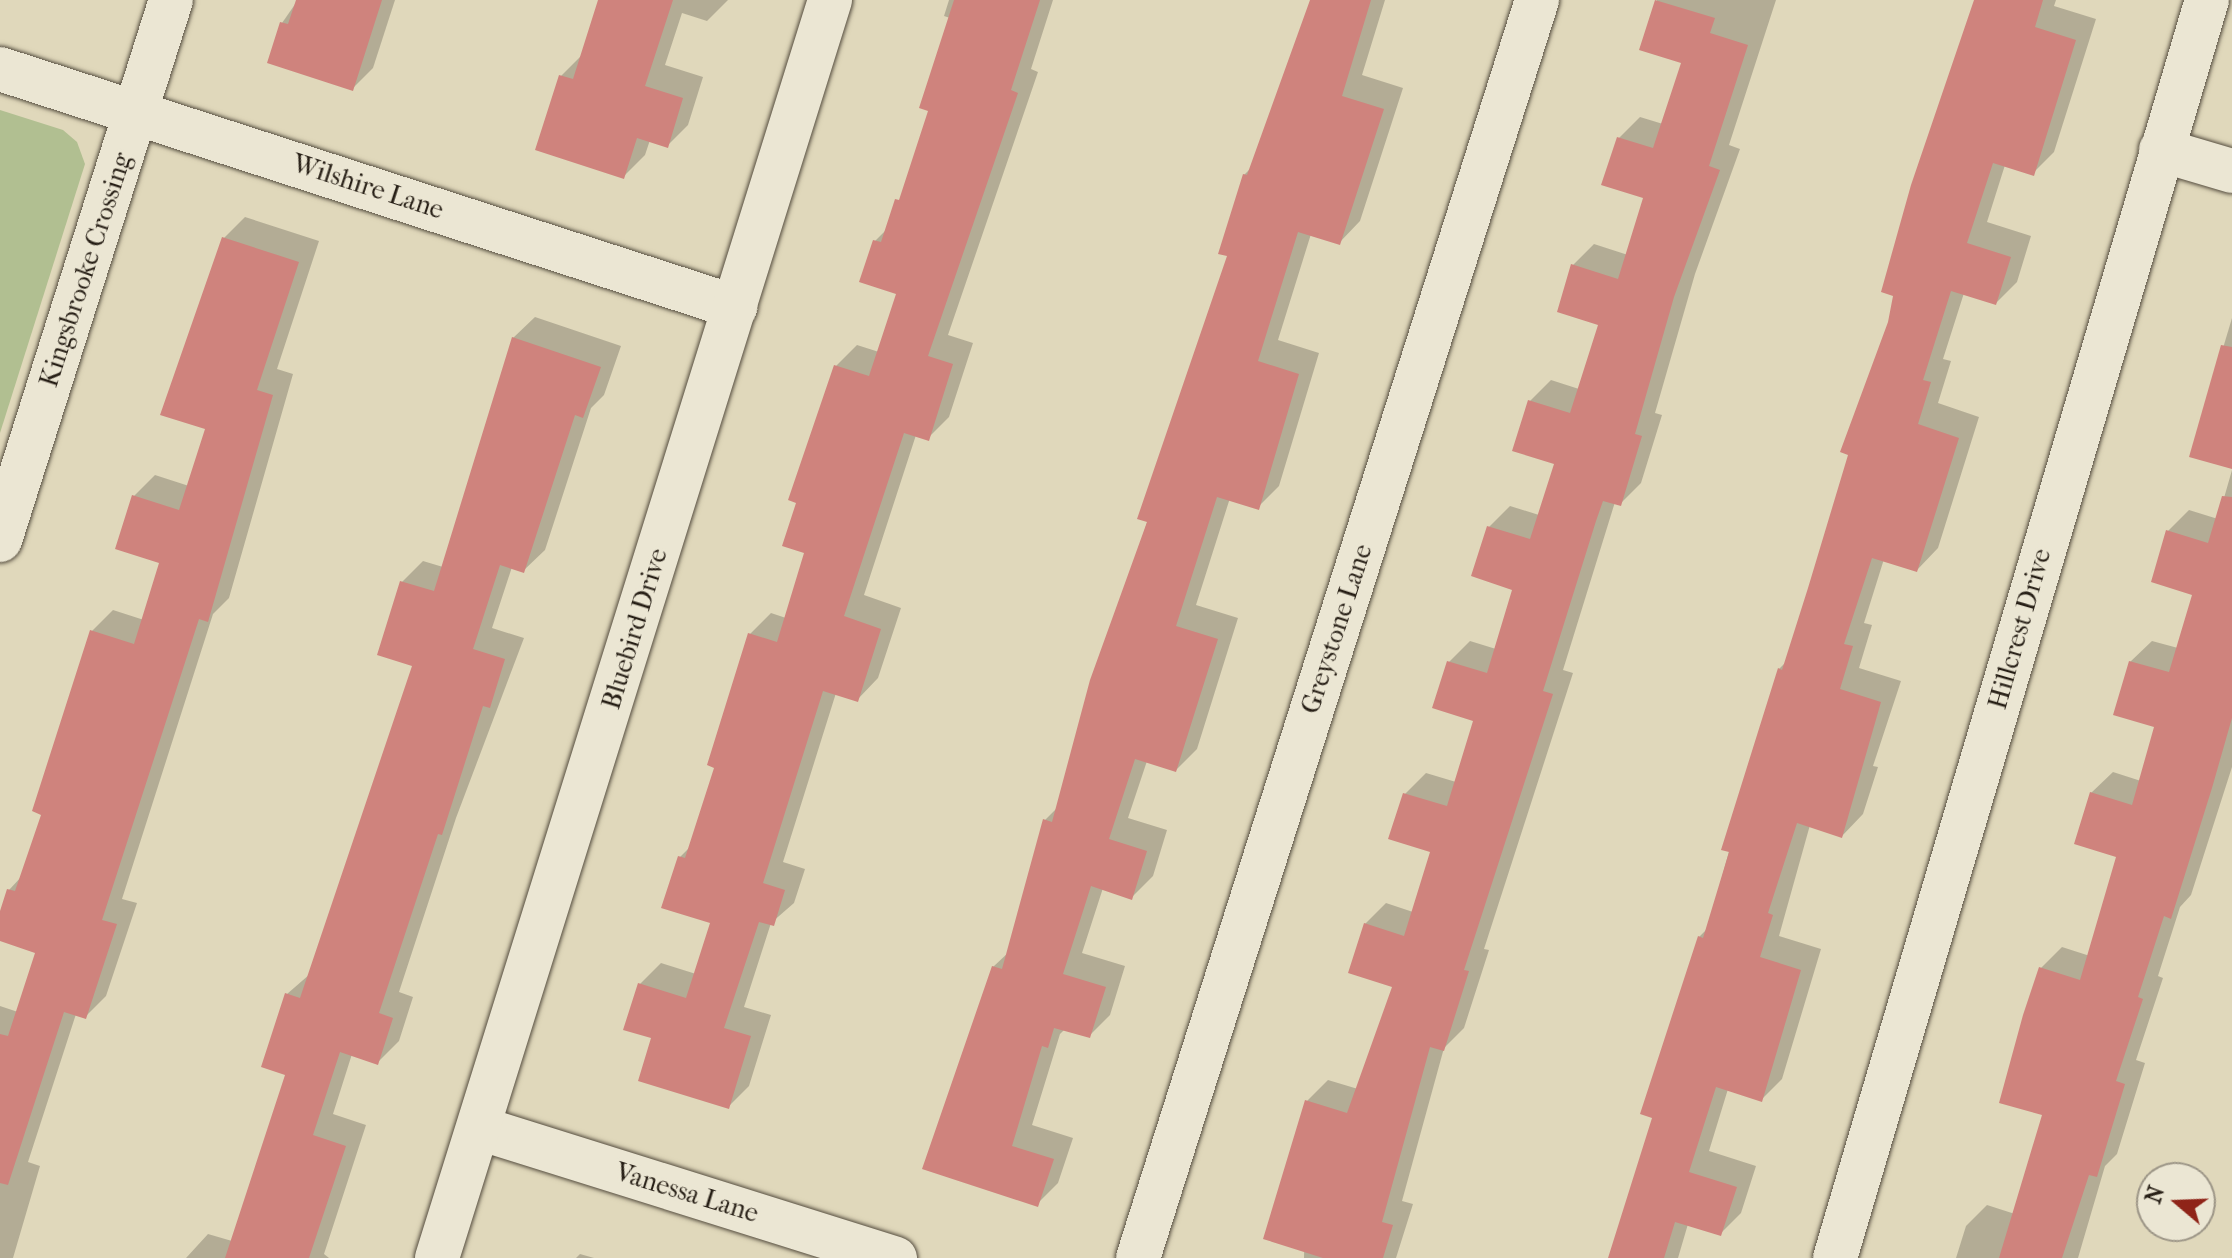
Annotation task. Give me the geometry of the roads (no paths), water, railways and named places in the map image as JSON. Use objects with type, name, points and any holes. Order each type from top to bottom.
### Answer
[{"type":"street","name":"Kingsbrooke Crossing","points":[[0,540],[171,0]]},
{"type":"street","name":"Bluebird Drive","points":[[437,1258],[830,0]]},
{"type":"street","name":"Greystone Lane","points":[[1138,1258],[1537,0]]},
{"type":"street","name":"Hillcrest Drive","points":[[1835,1258],[2207,0]]},
{"type":"street","name":"Wilshire Lane","points":[[0,69],[735,307]]},
{"type":"street","points":[[2161,150],[2232,171]]},
{"type":"street","name":"Vanessa Lane","points":[[479,1128],[895,1258]]}]
